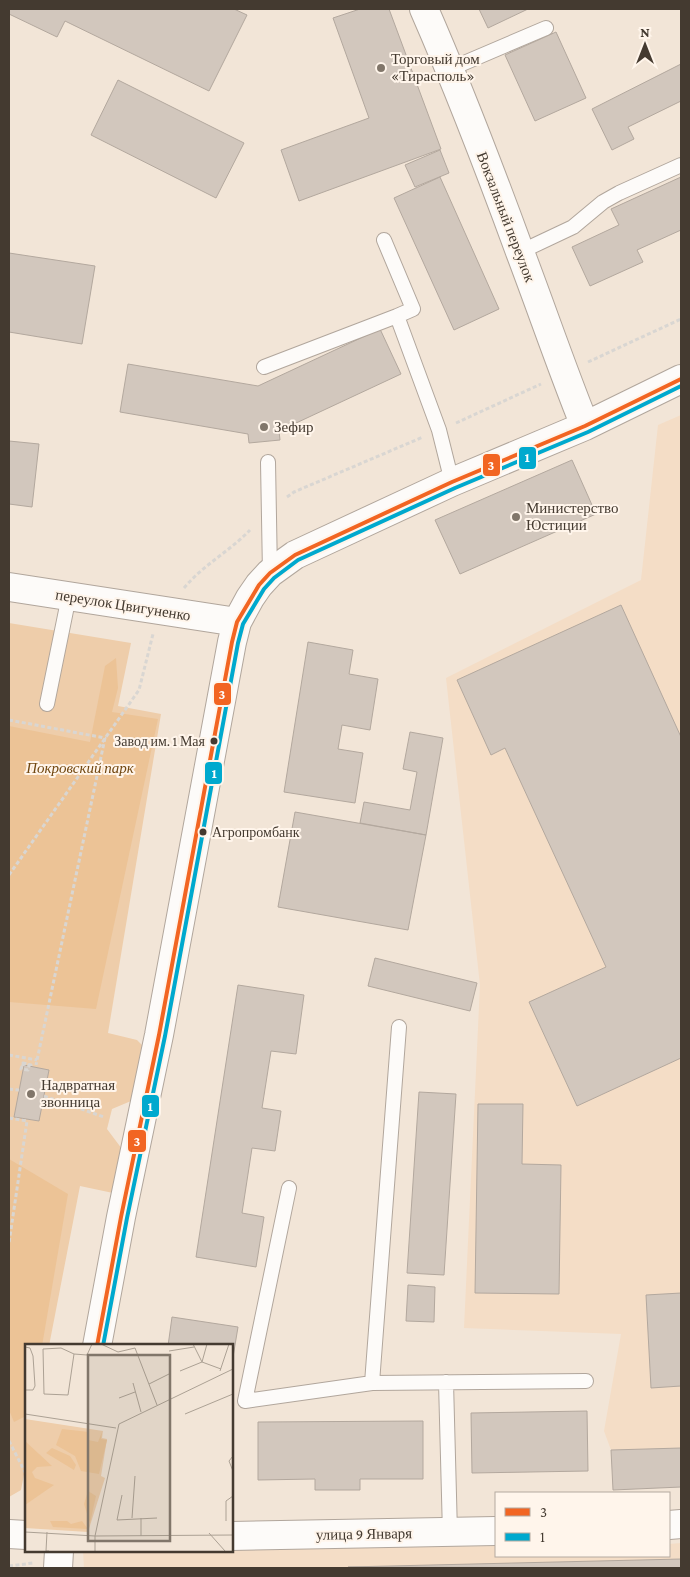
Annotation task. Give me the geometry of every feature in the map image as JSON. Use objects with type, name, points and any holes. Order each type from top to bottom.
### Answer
[{"type":"street","name":"Вокзальный переулок","points":[[424,9],[450,69],[585,426]]},
{"type":"street","points":[[97,1344],[121,1217],[159,1034],[232,642],[237,622],[250,598],[270,573],[295,555],[452,482],[585,426],[681,379]]},
{"type":"street","name":"переулок Цвигуненко","points":[[9,588],[237,622]]},
{"type":"street","name":"улица 9 Января","points":[[232,1536],[495,1531]]},
{"type":"street","points":[[9,1534],[25,1535]]},
{"type":"street","points":[[58,1568],[59,1552]]},
{"type":"lane","points":[[450,69],[546,28]]},
{"type":"lane","points":[[520,252],[573,227],[603,202],[619,192],[681,164]]},
{"type":"lane","points":[[264,367],[413,309],[384,240]]},
{"type":"lane","points":[[397,316],[439,430],[452,482]]},
{"type":"lane","points":[[268,462],[270,573]]},
{"type":"lane","points":[[47,704],[69,596]]},
{"type":"lane","points":[[372,1383],[399,1027]]},
{"type":"lane","points":[[289,1188],[245,1401],[372,1383],[586,1380]]},
{"type":"lane","points":[[446,1382],[450,1533]]},
{"type":"path","points":[[9,874],[139,690],[155,626]]},
{"type":"path","points":[[9,720],[105,738]]},
{"type":"path","points":[[36,1065],[105,738]]},
{"type":"path","points":[[9,1055],[37,1060]]},
{"type":"path","points":[[22,1058],[20,1066],[23,1066],[23,1064],[29,1065],[28,1070],[22,1069],[23,1063],[31,1065],[30,1066]]},
{"type":"path","points":[[9,1089],[19,1090]]},
{"type":"path","points":[[44,1096],[104,1116]]},
{"type":"path","points":[[9,1118],[26,1121],[9,1243]]},
{"type":"path","points":[[9,1440],[25,1472]]},
{"type":"shaded area","points":[[681,415],[681,1448],[611,1450],[604,1431],[621,1334],[464,1328],[480,985],[446,678],[641,580],[658,425]]},
{"type":"shaded area","points":[[681,1543],[681,1568],[84,1568],[83,1552],[232,1552],[232,1549],[495,1546],[495,1557],[670,1557],[670,1544]]},
{"type":"green space","name":"Покровский парк","points":[[9,623],[131,643],[118,706],[161,714],[108,1033],[137,1040],[142,1045],[131,1101],[112,1109],[107,1129],[122,1149],[113,1193],[80,1186],[49,1344],[25,1344],[25,1469],[21,1490],[9,1497]]},
{"type":"green space","points":[[116,658],[118,688],[112,712],[158,719],[96,1009],[9,1002],[9,726],[90,742],[105,666]]},
{"type":"green space","points":[[9,1159],[68,1194],[42,1344],[25,1344],[25,1416],[14,1422],[9,1410]]},
{"type":"building","points":[[9,9],[234,9],[247,15],[209,91],[65,21],[57,37],[9,14]]},
{"type":"building","name":"Торговый дом «Тирасполь»","points":[[360,9],[389,9],[441,149],[299,201],[281,150],[369,118],[333,18]]},
{"type":"building","points":[[479,9],[528,9],[488,28]]},
{"type":"building","points":[[556,32],[586,98],[535,121],[505,55]]},
{"type":"building","points":[[681,64],[681,101],[628,127],[634,139],[612,150],[592,109]]},
{"type":"building","points":[[118,80],[244,143],[216,198],[91,135]]},
{"type":"building","points":[[440,150],[449,173],[415,187],[405,165]]},
{"type":"building","points":[[440,177],[499,309],[454,330],[394,198]]},
{"type":"building","points":[[681,177],[681,230],[637,250],[643,262],[590,286],[572,247],[619,225],[611,209]]},
{"type":"building","points":[[9,253],[95,266],[82,344],[9,332]]},
{"type":"building","points":[[380,329],[401,374],[279,431],[280,440],[249,443],[248,434],[120,412],[128,364],[258,386]]},
{"type":"building","points":[[9,441],[39,444],[32,507],[9,504]]},
{"type":"building","name":"Министерство Юстиции","points":[[572,460],[596,514],[460,574],[435,520]]},
{"type":"building","points":[[621,605],[681,737],[681,1058],[577,1106],[529,1002],[606,967],[505,748],[491,755],[457,680]]},
{"type":"building","name":"Агропромбанк","points":[[308,642],[353,650],[349,674],[378,679],[370,730],[342,725],[338,749],[363,753],[355,803],[284,792]]},
{"type":"building","points":[[410,732],[443,738],[426,835],[360,823],[364,802],[410,810],[417,772],[403,769]]},
{"type":"building","points":[[295,812],[426,835],[408,930],[278,907]]},
{"type":"building","points":[[375,958],[477,983],[470,1011],[368,986]]},
{"type":"building","points":[[238,985],[304,995],[296,1054],[271,1051],[262,1108],[281,1111],[275,1151],[252,1148],[242,1213],[264,1217],[256,1267],[196,1257]]},
{"type":"building","name":"Надвратная звонница","points":[[24,1065],[49,1070],[39,1121],[14,1117]]},
{"type":"building","points":[[419,1092],[456,1094],[444,1275],[407,1273]]},
{"type":"building","points":[[478,1104],[523,1104],[522,1164],[561,1165],[559,1294],[475,1293]]},
{"type":"building","points":[[408,1285],[435,1287],[434,1322],[406,1321]]},
{"type":"building","points":[[681,1293],[681,1386],[651,1388],[646,1295]]},
{"type":"building","points":[[172,1317],[238,1327],[232,1363],[232,1344],[168,1344]]},
{"type":"building","points":[[587,1411],[588,1471],[472,1473],[471,1413]]},
{"type":"building","points":[[423,1421],[423,1479],[360,1479],[360,1490],[315,1490],[315,1479],[258,1480],[258,1422]]},
{"type":"building","points":[[681,1448],[681,1487],[613,1490],[611,1450]]},
{"type":"building","points":[[681,1559],[681,1568],[348,1567]]},
{"type":"transit line","name":"3","points":[[97,1344],[121,1217],[159,1035],[232,642],[237,622],[259,585],[270,573],[295,555],[452,482],[585,426],[681,379]]},
{"type":"transit line","name":"1","points":[[103,1344],[127,1218],[165,1036],[238,643],[243,624],[264,589],[274,578],[298,560],[455,488],[588,432],[681,386]]},
{"type":"place","name":"Торговый дом «Тирасполь»","points":[[381,68]]},
{"type":"place","name":"Зефир","points":[[264,427]]},
{"type":"place","name":"Министерство Юстиции","points":[[516,517]]},
{"type":"place","name":"Завод им. 1 Мая","points":[[214,741]]},
{"type":"place","name":"Агропромбанк","points":[[203,832]]},
{"type":"place","name":"Надвратная звонница","points":[[31,1094]]}]
